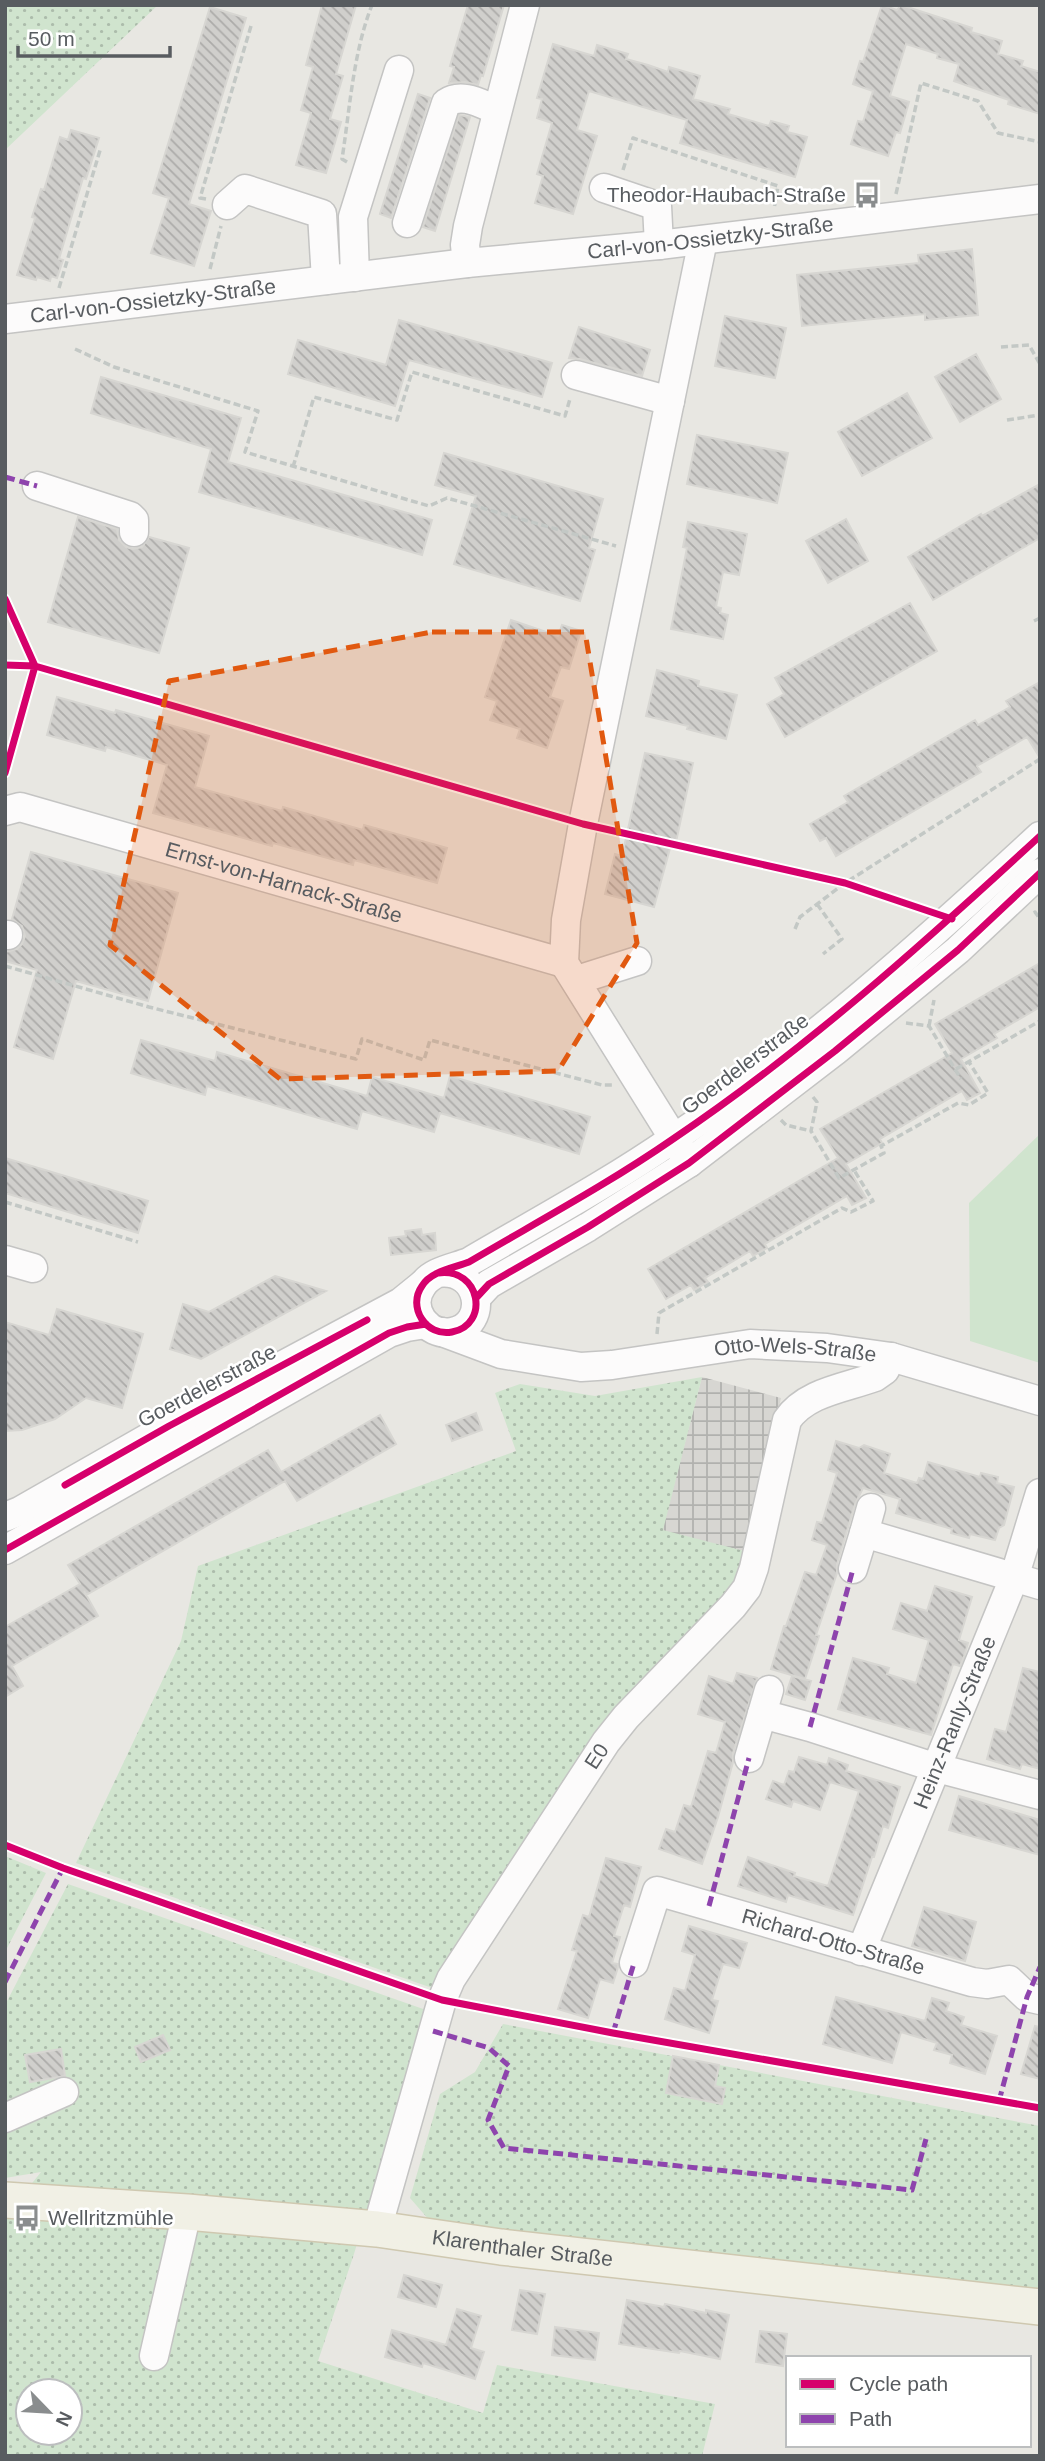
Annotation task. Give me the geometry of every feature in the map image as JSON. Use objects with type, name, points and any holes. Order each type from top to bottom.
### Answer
[{"type":"main road","name":"Klarenthaler Straße","points":[[5,2200],[187,2212],[377,2230],[501,2247],[1040,2307]]},
{"type":"street","points":[[467,263],[465,245],[468,226],[525,5]]},
{"type":"street","points":[[355,277],[353,217],[399,71]]},
{"type":"street","points":[[407,222],[446,103],[456,98],[469,99],[496,110]]},
{"type":"street","points":[[227,205],[245,188],[322,214],[326,280]]},
{"type":"street","points":[[610,190],[657,206],[659,245]]},
{"type":"street","name":"Carl-von-Ossietzky-Straße","points":[[5,319],[467,263],[659,245],[1040,200]]},
{"type":"street","points":[[689,1163],[570,971],[565,920],[703,240]]},
{"type":"street","points":[[576,375],[670,401]]},
{"type":"street","points":[[37,486],[130,516],[134,520],[134,532]]},
{"type":"street","name":"Ernst-von-Harnack-Straße","points":[[5,811],[20,807],[570,971]]},
{"type":"street","name":"Goerdelerstraße","points":[[5,1517],[401,1302],[430,1279],[469,1262],[674,1139],[760,1076],[865,993],[952,919],[1040,836]]},
{"type":"street","name":"Goerdelerstraße","points":[[5,1550],[389,1333],[407,1326],[451,1332],[467,1324],[489,1284],[689,1163],[799,1079],[967,942],[1040,873]]},
{"type":"street","points":[[570,971],[637,961]]},
{"type":"street","points":[[5,1260],[33,1268]]},
{"type":"street","points":[[434,1328],[419,1316],[416,1306],[417,1295],[430,1279],[453,1273],[466,1279],[476,1304]]},
{"type":"street","name":"Otto-Wels-Straße","points":[[476,1304],[495,1338],[524,1354],[548,1362]]},
{"type":"street","name":"Otto-Wels-Straße","points":[[434,1328],[501,1354],[581,1367],[612,1366],[750,1344],[827,1348],[891,1357],[1040,1401]]},
{"type":"street","name":"E0","points":[[377,2230],[442,2000],[464,1957],[606,1742],[626,1717],[733,1606],[747,1588],[787,1420],[806,1400],[875,1377],[885,1370],[891,1357]]},
{"type":"street","name":"Heinz-Ranly-Straße","points":[[861,1951],[937,1768],[1027,1581],[1040,1493]]},
{"type":"street","points":[[853,1569],[867,1521],[1027,1581]]},
{"type":"street","points":[[749,1758],[766,1702],[810,1727],[937,1768],[1040,1795]]},
{"type":"street","name":"Richard-Otto-Straße","points":[[634,1963],[661,1879],[861,1951],[972,1982],[988,1984],[1009,1980],[1027,1997],[1040,2000]]},
{"type":"street","points":[[5,2118],[64,2092]]},
{"type":"street","points":[[154,2356],[187,2212]]},
{"type":"path","points":[[366,175],[342,159],[356,68],[372,5]]},
{"type":"path","points":[[203,295],[227,205],[200,198],[251,26]]},
{"type":"path","points":[[891,217],[921,83],[978,101],[998,133],[1040,142]]},
{"type":"path","points":[[610,190],[633,138],[778,187],[771,232]]},
{"type":"path","points":[[52,313],[102,148]]},
{"type":"path","points":[[1001,347],[1028,345],[1040,364]]},
{"type":"path","points":[[75,349],[114,367],[258,411],[245,452],[429,506],[447,498],[639,552]]},
{"type":"path","points":[[293,467],[314,397],[397,420],[412,372],[565,416],[576,375]]},
{"type":"path","points":[[1007,421],[1040,415]]},
{"type":"path","points":[[1034,621],[1040,618]]},
{"type":"path","points":[[795,929],[800,917],[845,883],[1040,759]]},
{"type":"path","points":[[817,904],[842,939],[823,954]]},
{"type":"path","points":[[5,966],[149,1007],[356,1059],[362,1039],[424,1060],[430,1040],[601,1085],[640,1085]]},
{"type":"path","points":[[889,1006],[903,1023],[929,1026],[961,1079]]},
{"type":"path","points":[[956,1069],[1040,1021]]},
{"type":"path","points":[[799,1079],[817,1102],[811,1131],[839,1178],[884,1153],[881,1146],[898,1136],[958,1102],[969,1105],[988,1093],[969,1062]]},
{"type":"path","points":[[659,1358],[659,1313],[842,1208],[851,1212],[873,1201],[854,1170]]},
{"type":"path","points":[[5,1202],[138,1242]]},
{"type":"highlighted area","points":[[432,632],[585,632],[637,943],[558,1071],[280,1079],[110,945],[169,681]]},
{"type":"shaded area","points":[[702,1377],[781,1398],[748,1552],[662,1531]]},
{"type":"green space","points":[[5,5],[158,5],[5,150]]},
{"type":"green space","points":[[1040,1134],[1040,1363],[970,1341],[969,1203]]},
{"type":"green space","points":[[702,1377],[663,1530],[748,1552],[739,1586],[435,1989],[76,1863],[181,1641],[198,1566],[516,1451],[495,1393],[520,1384],[595,1396]]},
{"type":"green space","points":[[5,1856],[46,1873],[5,1952]]},
{"type":"green space","points":[[68,1884],[426,2010],[354,2254],[318,2361],[483,2413],[497,2365],[715,2404],[702,2456],[5,2456],[5,2217],[41,2172],[5,2178],[5,2005]]},
{"type":"green space","points":[[503,2024],[1040,2126],[1040,2293],[916,2281],[430,2221],[410,2198],[440,2094],[475,2072]]},
{"type":"building","points":[[322,5],[356,5],[336,74],[343,76],[330,119],[341,122],[326,173],[296,165],[311,113],[301,110],[313,67],[306,65]]},
{"type":"building","points":[[468,5],[504,5],[478,85],[449,83],[454,67],[450,66]]},
{"type":"building","points":[[882,5],[897,10],[901,5],[972,28],[971,32],[1002,41],[998,54],[1023,61],[1021,66],[1040,72],[1040,114],[1008,104],[1009,100],[954,81],[959,64],[937,58],[938,54],[906,44],[890,96],[909,102],[900,133],[896,132],[888,156],[851,144],[858,121],[863,122],[873,91],[853,84]]},
{"type":"building","points":[[210,7],[246,18],[189,204],[211,211],[194,266],[151,253],[169,198],[153,193]]},
{"type":"building","points":[[553,44],[594,56],[597,45],[628,54],[626,59],[668,72],[669,67],[700,76],[693,99],[730,109],[728,114],[769,126],[771,121],[789,126],[787,132],[807,137],[795,177],[680,143],[687,120],[589,91],[577,130],[597,136],[573,214],[535,203],[543,176],[537,174],[552,123],[537,118],[542,99],[537,98]]},
{"type":"building","points":[[418,94],[430,98],[391,218],[380,214]]},
{"type":"building","points":[[459,115],[470,117],[435,231],[423,227]]},
{"type":"building","points":[[71,130],[99,138],[86,179],[83,178],[59,259],[63,260],[57,278],[51,276],[50,281],[37,277],[36,280],[17,275],[35,218],[32,217],[41,189],[44,190],[60,137],[68,140]]},
{"type":"building","points":[[972,249],[978,315],[925,320],[925,314],[802,326],[797,275],[919,263],[918,255]]},
{"type":"building","points":[[725,316],[786,328],[775,378],[715,366]]},
{"type":"building","points":[[399,320],[552,363],[542,397],[409,360],[395,406],[288,374],[298,340],[386,365]]},
{"type":"building","points":[[579,327],[650,350],[642,376],[569,358]]},
{"type":"building","points":[[976,354],[1001,399],[960,422],[935,377]]},
{"type":"building","points":[[101,377],[241,418],[228,462],[432,520],[422,555],[199,492],[211,449],[91,413]]},
{"type":"building","points":[[907,393],[932,438],[862,476],[838,432]]},
{"type":"building","points":[[697,435],[788,453],[777,503],[687,484]]},
{"type":"building","points":[[444,453],[603,499],[589,548],[595,550],[580,601],[454,564],[476,496],[435,485]]},
{"type":"building","points":[[1040,484],[1040,538],[933,600],[908,557],[981,514],[982,516]]},
{"type":"building","points":[[78,517],[117,529],[119,540],[126,547],[133,549],[142,547],[149,537],[189,548],[159,653],[48,622]]},
{"type":"building","points":[[846,519],[868,561],[828,583],[806,541]]},
{"type":"building","points":[[688,522],[747,534],[739,575],[723,572],[716,607],[721,608],[720,613],[728,615],[723,639],[671,629],[687,548],[683,547]]},
{"type":"building","points":[[910,603],[937,651],[785,737],[767,704],[784,694],[775,678]]},
{"type":"building","points":[[511,620],[558,636],[562,625],[581,631],[569,669],[561,667],[550,697],[563,701],[547,748],[517,738],[520,729],[490,720],[497,701],[485,697]]},
{"type":"building","points":[[657,670],[699,681],[698,686],[737,695],[726,739],[646,716]]},
{"type":"building","points":[[1040,682],[1040,758],[1027,737],[977,766],[981,772],[836,856],[826,838],[820,841],[810,824],[848,802],[844,796],[975,720],[978,725],[1010,707],[1006,701]]},
{"type":"building","points":[[57,697],[209,736],[195,787],[282,811],[283,807],[363,830],[364,825],[447,848],[437,883],[354,860],[353,865],[273,843],[272,846],[153,813],[167,765],[106,747],[105,751],[47,735]]},
{"type":"building","points":[[645,753],[693,763],[676,842],[672,841],[654,907],[605,894],[615,854],[622,856]]},
{"type":"building","points":[[31,852],[178,893],[148,1001],[76,981],[53,1059],[14,1047],[37,970],[5,961],[5,952],[17,949],[25,936],[22,926],[12,919]]},
{"type":"building","points":[[1040,963],[1040,1007],[994,1034],[997,1038],[961,1059],[980,1093],[967,1100],[962,1091],[880,1139],[882,1143],[846,1164],[866,1198],[852,1205],[847,1196],[765,1244],[767,1248],[753,1256],[750,1251],[705,1278],[708,1282],[694,1290],[691,1285],[666,1299],[648,1269],[838,1158],[820,1129],[952,1053],[935,1024]]},
{"type":"building","points":[[141,1040],[215,1061],[217,1052],[367,1096],[372,1077],[444,1098],[450,1076],[590,1117],[579,1154],[440,1113],[434,1132],[362,1111],[357,1129],[207,1086],[205,1095],[131,1073]]},
{"type":"building","points":[[5,1158],[148,1201],[138,1233],[5,1193]]},
{"type":"building","points":[[421,1229],[422,1235],[435,1233],[436,1250],[391,1255],[389,1238],[406,1236],[405,1231]]},
{"type":"building","points":[[275,1276],[326,1291],[201,1359],[170,1349],[183,1304],[209,1312]]},
{"type":"building","points":[[57,1309],[143,1334],[122,1408],[86,1398],[55,1419],[22,1430],[5,1431],[5,1322],[49,1335]]},
{"type":"building","points":[[476,1413],[482,1430],[452,1441],[446,1425]]},
{"type":"building","points":[[380,1415],[396,1444],[297,1501],[285,1481],[86,1595],[98,1616],[12,1666],[23,1686],[5,1697],[5,1627],[80,1584],[68,1565],[268,1450],[281,1472]]},
{"type":"building","points":[[836,1441],[859,1448],[864,1445],[890,1454],[884,1473],[917,1483],[919,1478],[923,1479],[928,1462],[980,1477],[981,1473],[998,1477],[997,1483],[1014,1487],[1004,1525],[999,1528],[995,1540],[970,1534],[969,1538],[951,1533],[952,1529],[896,1513],[900,1499],[863,1488],[855,1504],[805,1679],[771,1669],[805,1572],[816,1575],[827,1545],[812,1540],[817,1522],[822,1523],[837,1473],[828,1470]]},
{"type":"building","points":[[935,1586],[972,1597],[959,1640],[968,1643],[964,1657],[960,1666],[953,1664],[931,1735],[838,1709],[853,1658],[889,1668],[887,1674],[916,1683],[929,1640],[893,1629],[901,1603],[927,1611]]},
{"type":"building","points":[[1023,1668],[1040,1672],[1040,1769],[1022,1764],[1020,1769],[987,1759],[995,1729],[1006,1732]]},
{"type":"building","points":[[737,1673],[757,1678],[702,1864],[659,1849],[666,1829],[675,1832],[684,1805],[691,1807],[708,1751],[716,1753],[725,1722],[698,1714],[709,1676],[733,1684]]},
{"type":"building","points":[[792,1676],[811,1681],[805,1700],[786,1694]]},
{"type":"building","points":[[799,1757],[827,1765],[829,1758],[848,1765],[846,1771],[900,1787],[888,1828],[883,1826],[853,1915],[788,1895],[786,1902],[738,1886],[748,1857],[795,1873],[794,1876],[828,1886],[859,1791],[830,1782],[820,1810],[793,1801],[791,1807],[766,1799],[773,1781],[784,1785],[789,1771],[794,1772]]},
{"type":"building","points":[[959,1796],[1040,1820],[1040,1855],[949,1830]]},
{"type":"building","points":[[606,1858],[641,1867],[630,1907],[624,1905],[614,1936],[620,1937],[612,1963],[618,1964],[613,1983],[600,1979],[588,2018],[558,2009],[577,1951],[572,1950],[583,1915],[589,1917]]},
{"type":"building","points":[[924,1907],[976,1922],[965,1961],[912,1946]]},
{"type":"building","points":[[689,1926],[747,1943],[739,1968],[723,1964],[712,2000],[718,2001],[709,2033],[665,2019],[674,1988],[685,1991],[695,1955],[682,1951]]},
{"type":"building","points":[[836,1997],[925,2021],[932,1998],[949,2003],[946,2011],[964,2017],[961,2025],[997,2036],[985,2074],[950,2063],[952,2055],[934,2050],[937,2043],[901,2032],[892,2063],[823,2044]]},
{"type":"building","points":[[1035,2026],[1040,2027],[1040,2079],[1021,2074]]},
{"type":"building","points":[[163,2035],[170,2050],[141,2062],[135,2047]]},
{"type":"building","points":[[61,2049],[65,2076],[30,2082],[25,2055]]},
{"type":"building","points":[[673,2056],[719,2065],[715,2086],[725,2088],[722,2104],[666,2093]]},
{"type":"building","points":[[404,2275],[442,2285],[436,2307],[398,2297]]},
{"type":"building","points":[[520,2290],[545,2294],[537,2334],[512,2330]]},
{"type":"building","points":[[627,2300],[729,2315],[720,2359],[619,2344]]},
{"type":"building","points":[[457,2309],[481,2316],[471,2348],[484,2352],[475,2379],[423,2363],[422,2367],[385,2357],[392,2330],[446,2345]]},
{"type":"building","points":[[555,2327],[599,2333],[595,2360],[552,2355]]},
{"type":"building","points":[[760,2331],[787,2334],[783,2366],[756,2362]]},
{"type":"marked path","points":[[5,477],[37,486]]},
{"type":"marked path","points":[[810,1727],[853,1569]]},
{"type":"marked path","points":[[709,1906],[749,1758]]},
{"type":"marked path","points":[[5,1982],[63,1868]]},
{"type":"marked path","points":[[613,2033],[634,1963]]},
{"type":"marked path","points":[[999,2101],[1027,1997],[1040,1967]]},
{"type":"marked path","points":[[433,2031],[489,2048],[509,2066],[488,2120],[504,2148],[912,2190],[926,2139]]},
{"type":"cycle path","points":[[5,599],[35,666],[5,773]]},
{"type":"cycle path","points":[[5,665],[35,666],[583,824],[845,883],[952,919]]},
{"type":"cycle path","points":[[438,1273],[453,1274],[464,1279],[475,1298],[476,1309],[472,1319],[464,1327],[452,1332],[434,1330],[422,1319],[417,1303],[418,1294],[426,1281],[437,1273],[469,1262],[598,1187],[722,1105],[862,995],[1040,836]]},
{"type":"cycle path","points":[[476,1298],[489,1284],[588,1227],[689,1163],[835,1051],[958,950],[1040,873]]},
{"type":"cycle path","points":[[65,1485],[367,1320]]},
{"type":"cycle path","points":[[5,1550],[389,1333],[426,1324]]},
{"type":"cycle path","points":[[5,1845],[63,1868],[442,2000],[1040,2108]]},
{"type":"place","name":"Theodor-Haubach-Straße","points":[[867,195]]},
{"type":"place","name":"Wellritzmühle","points":[[27,2218]]}]
